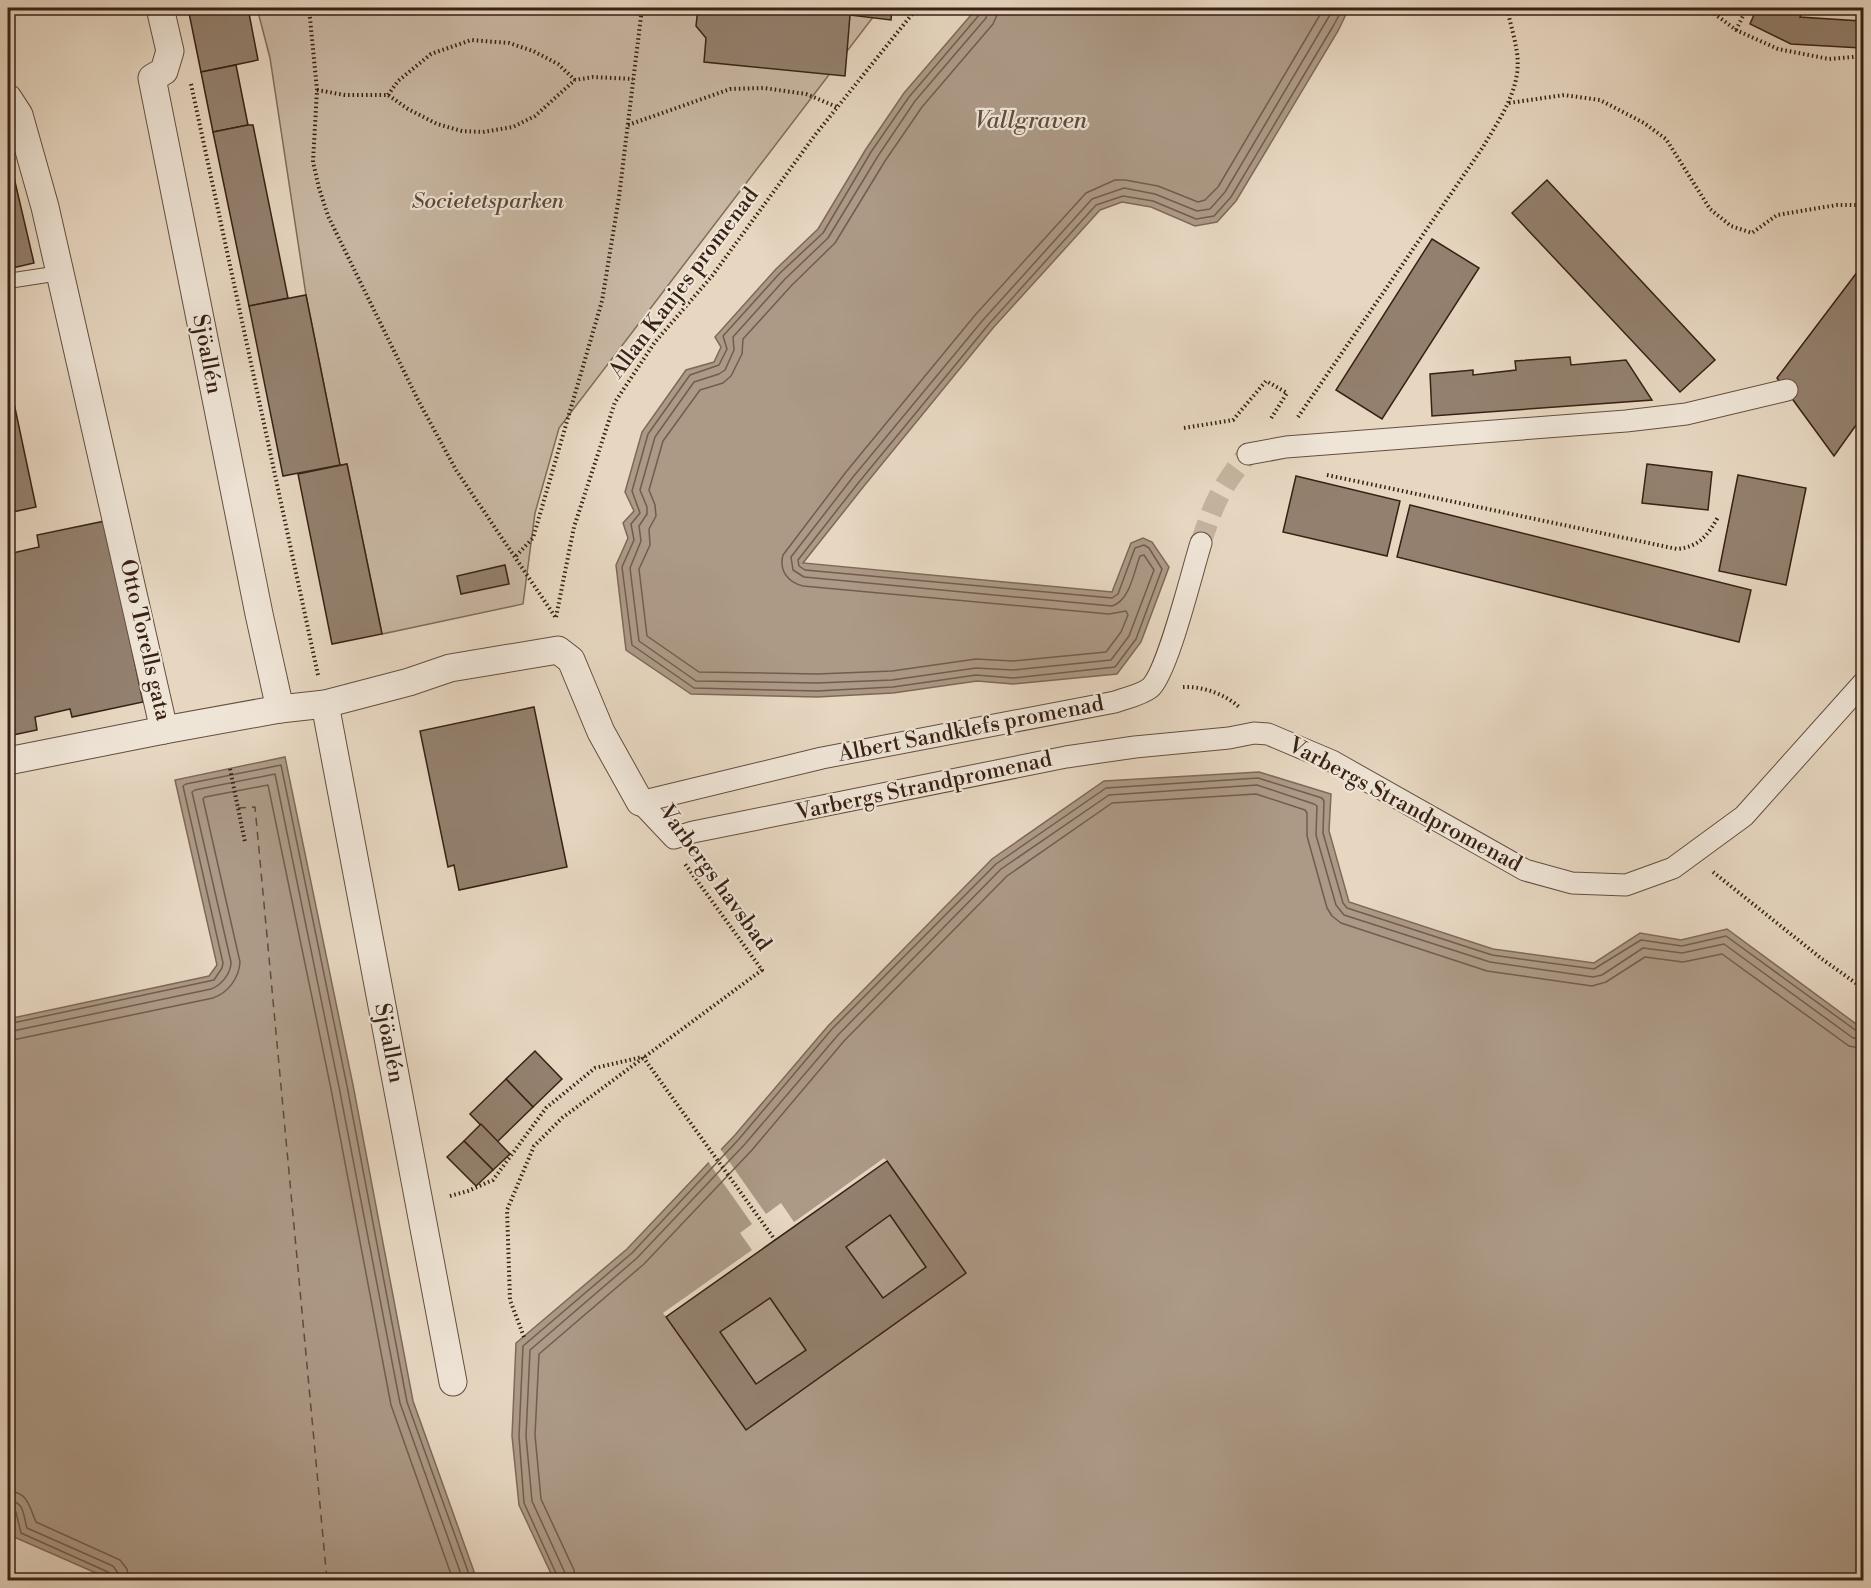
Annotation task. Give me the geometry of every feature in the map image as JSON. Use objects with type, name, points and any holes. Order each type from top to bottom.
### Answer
[{"type":"street","name":"Sjöallén","points":[[160,8],[170,51],[164,71],[152,78],[280,709]]},
{"type":"street","name":"Otto Torells gata","points":[[8,98],[19,115],[45,207],[164,730],[280,709],[325,704],[409,682],[450,668],[558,650]]},
{"type":"street","points":[[1248,454],[1286,447],[1636,419],[1719,407],[1787,390]]},
{"type":"street","name":"Albert Sandklefs promenad","points":[[640,802],[822,758],[1115,702],[1137,694],[1149,688],[1164,664],[1201,543]]},
{"type":"street","points":[[558,650],[571,660],[601,732],[640,802]]},
{"type":"street","name":"Varbergs Strandpromenad","points":[[640,802],[674,838],[693,832],[1066,757],[1268,734],[1332,761],[1525,870],[1572,883],[1626,885],[1673,868],[1744,816],[1863,682]]},
{"type":"street","name":"Sjöallén","points":[[325,704],[453,1382]]},
{"type":"street","points":[[8,761],[164,730]]},
{"type":"lane","points":[[8,281],[60,273]]},
{"type":"path","points":[[309,8],[317,90],[314,162],[328,216],[418,400],[456,470],[556,617]]},
{"type":"path","name":"Allan Kanjes promenad","points":[[516,556],[533,538],[602,301],[619,197],[642,8]]},
{"type":"path","name":"Allan Kanjes promenad","points":[[558,650],[556,617],[574,527],[615,402],[655,342],[712,276],[837,107],[917,8]]},
{"type":"path","points":[[1507,8],[1517,55],[1516,82],[1509,103],[1483,147],[1296,419],[1286,447],[1321,473],[1677,549],[1689,548],[1700,542],[1718,517]]},
{"type":"path","points":[[1707,8],[1737,30],[1778,49],[1829,59],[1863,56]]},
{"type":"path","points":[[1737,30],[1747,8]]},
{"type":"path","points":[[388,96],[398,81],[431,54],[471,40],[509,43],[533,51],[558,64],[575,80]]},
{"type":"path","points":[[189,77],[325,704]]},
{"type":"path","points":[[317,90],[345,95],[388,96],[437,124],[462,131],[483,132],[513,127],[535,116],[575,80],[592,77],[633,79]]},
{"type":"path","points":[[628,126],[729,89],[764,88],[806,94],[837,107]]},
{"type":"path","points":[[1509,103],[1564,95],[1600,100],[1644,123],[1666,139],[1710,209],[1731,226],[1752,233],[1777,215],[1837,205],[1863,206]]},
{"type":"path","points":[[1184,428],[1233,420],[1266,381],[1287,393]]},
{"type":"path","points":[[1195,686],[1230,699]]},
{"type":"path","points":[[230,769],[245,842]]},
{"type":"path","points":[[1692,855],[1863,989]]},
{"type":"path","name":"Varbergs havsbad","points":[[644,1058],[762,970],[681,858]]},
{"type":"path","points":[[420,1204],[468,1191],[493,1180],[546,1108],[595,1068],[644,1058]]},
{"type":"path","points":[[644,1058],[775,1240]]},
{"type":"path","points":[[524,1337],[510,1300],[507,1210],[534,1146],[562,1118],[644,1058]]},
{"type":"green space","name":"Societetsparken","points":[[257,8],[880,8],[559,428],[535,513],[523,604],[382,634],[347,464],[340,465],[306,295],[270,58]]},
{"type":"water","name":"Vallgraven","points":[[977,8],[1349,8],[1338,31],[1236,201],[1217,222],[1195,226],[1151,207],[1122,202],[1100,210],[993,328],[803,563],[1112,592],[1131,543],[1143,538],[1152,542],[1169,567],[1141,642],[1117,674],[1013,684],[977,681],[893,693],[817,697],[691,694],[626,650],[616,565],[628,538],[623,523],[634,511],[625,492],[642,432],[686,370],[714,362],[721,347],[715,337],[776,269],[818,229],[866,149],[904,93]]},
{"type":"water","points":[[285,757],[353,1085],[413,1401],[477,1580],[112,1580],[14,1537],[8,1498],[8,1019],[209,976],[217,965],[175,780]]},
{"type":"water","points":[[1259,772],[1331,794],[1329,831],[1349,902],[1493,949],[1594,963],[1640,933],[1681,940],[1727,929],[1863,1029],[1863,1580],[554,1580],[519,1505],[512,1436],[516,1343],[627,1249],[735,1135],[828,1026],[992,859],[1104,781]]},
{"type":"pier","points":[[719,1147],[766,1214],[781,1203],[794,1222],[884,1158],[887,1161],[666,1317],[663,1313],[752,1250],[740,1233],[752,1224],[707,1160]]},
{"type":"building","points":[[188,8],[248,8],[258,60],[201,72]]},
{"type":"building","points":[[698,8],[892,8],[891,20],[850,15],[845,76],[704,62],[706,38],[696,26]]},
{"type":"building","points":[[1757,8],[1799,8],[1804,10],[1800,17],[1861,21],[1861,48],[1791,44],[1750,24]]},
{"type":"building","points":[[236,65],[248,125],[213,132],[201,72]]},
{"type":"building","points":[[253,125],[288,298],[249,306],[213,132]]},
{"type":"building","points":[[8,167],[12,169],[34,263],[8,269]]},
{"type":"building","points":[[1547,180],[1715,360],[1680,392],[1512,213]]},
{"type":"building","points":[[1432,239],[1479,268],[1382,419],[1336,390]]},
{"type":"building","points":[[1858,271],[1864,274],[1864,414],[1834,456],[1777,378]]},
{"type":"building","points":[[306,295],[340,465],[283,476],[249,306]]},
{"type":"building","points":[[1570,357],[1571,365],[1626,360],[1652,400],[1432,416],[1430,374],[1473,370],[1473,375],[1516,370],[1515,361]]},
{"type":"building","points":[[8,375],[36,507],[8,513]]},
{"type":"building","points":[[347,464],[382,634],[332,644],[298,474]]},
{"type":"building","points":[[1647,464],[1712,472],[1708,510],[1642,503]]},
{"type":"building","points":[[1738,475],[1806,488],[1786,585],[1719,571]]},
{"type":"building","points":[[1296,476],[1400,501],[1387,556],[1283,532]]},
{"type":"building","points":[[1410,505],[1751,590],[1739,642],[1397,557]]},
{"type":"building","points":[[105,521],[143,702],[72,717],[70,709],[35,717],[37,730],[8,736],[8,554],[39,547],[37,535]]},
{"type":"building","points":[[505,565],[509,584],[461,594],[457,576]]},
{"type":"building","points":[[534,707],[567,867],[459,890],[454,865],[448,867],[420,731]]},
{"type":"building","points":[[535,1051],[562,1079],[533,1107],[506,1079]]},
{"type":"building","points":[[506,1079],[533,1107],[497,1142],[470,1114]]},
{"type":"building","points":[[481,1124],[510,1154],[493,1170],[464,1141]]},
{"type":"building","points":[[464,1141],[493,1170],[476,1186],[447,1157]]},
{"type":"building","points":[[887,1161],[966,1273],[746,1430],[666,1317]],"holes":[[[890,1215],[926,1267],[883,1298],[846,1247]],[[770,1298],[806,1350],[756,1384],[720,1332]]]},
{"type":"ferry route","points":[[238,808],[255,807],[327,1580]]},
{"type":"tunnel","points":[[1201,543],[1219,496],[1248,454]]}]
